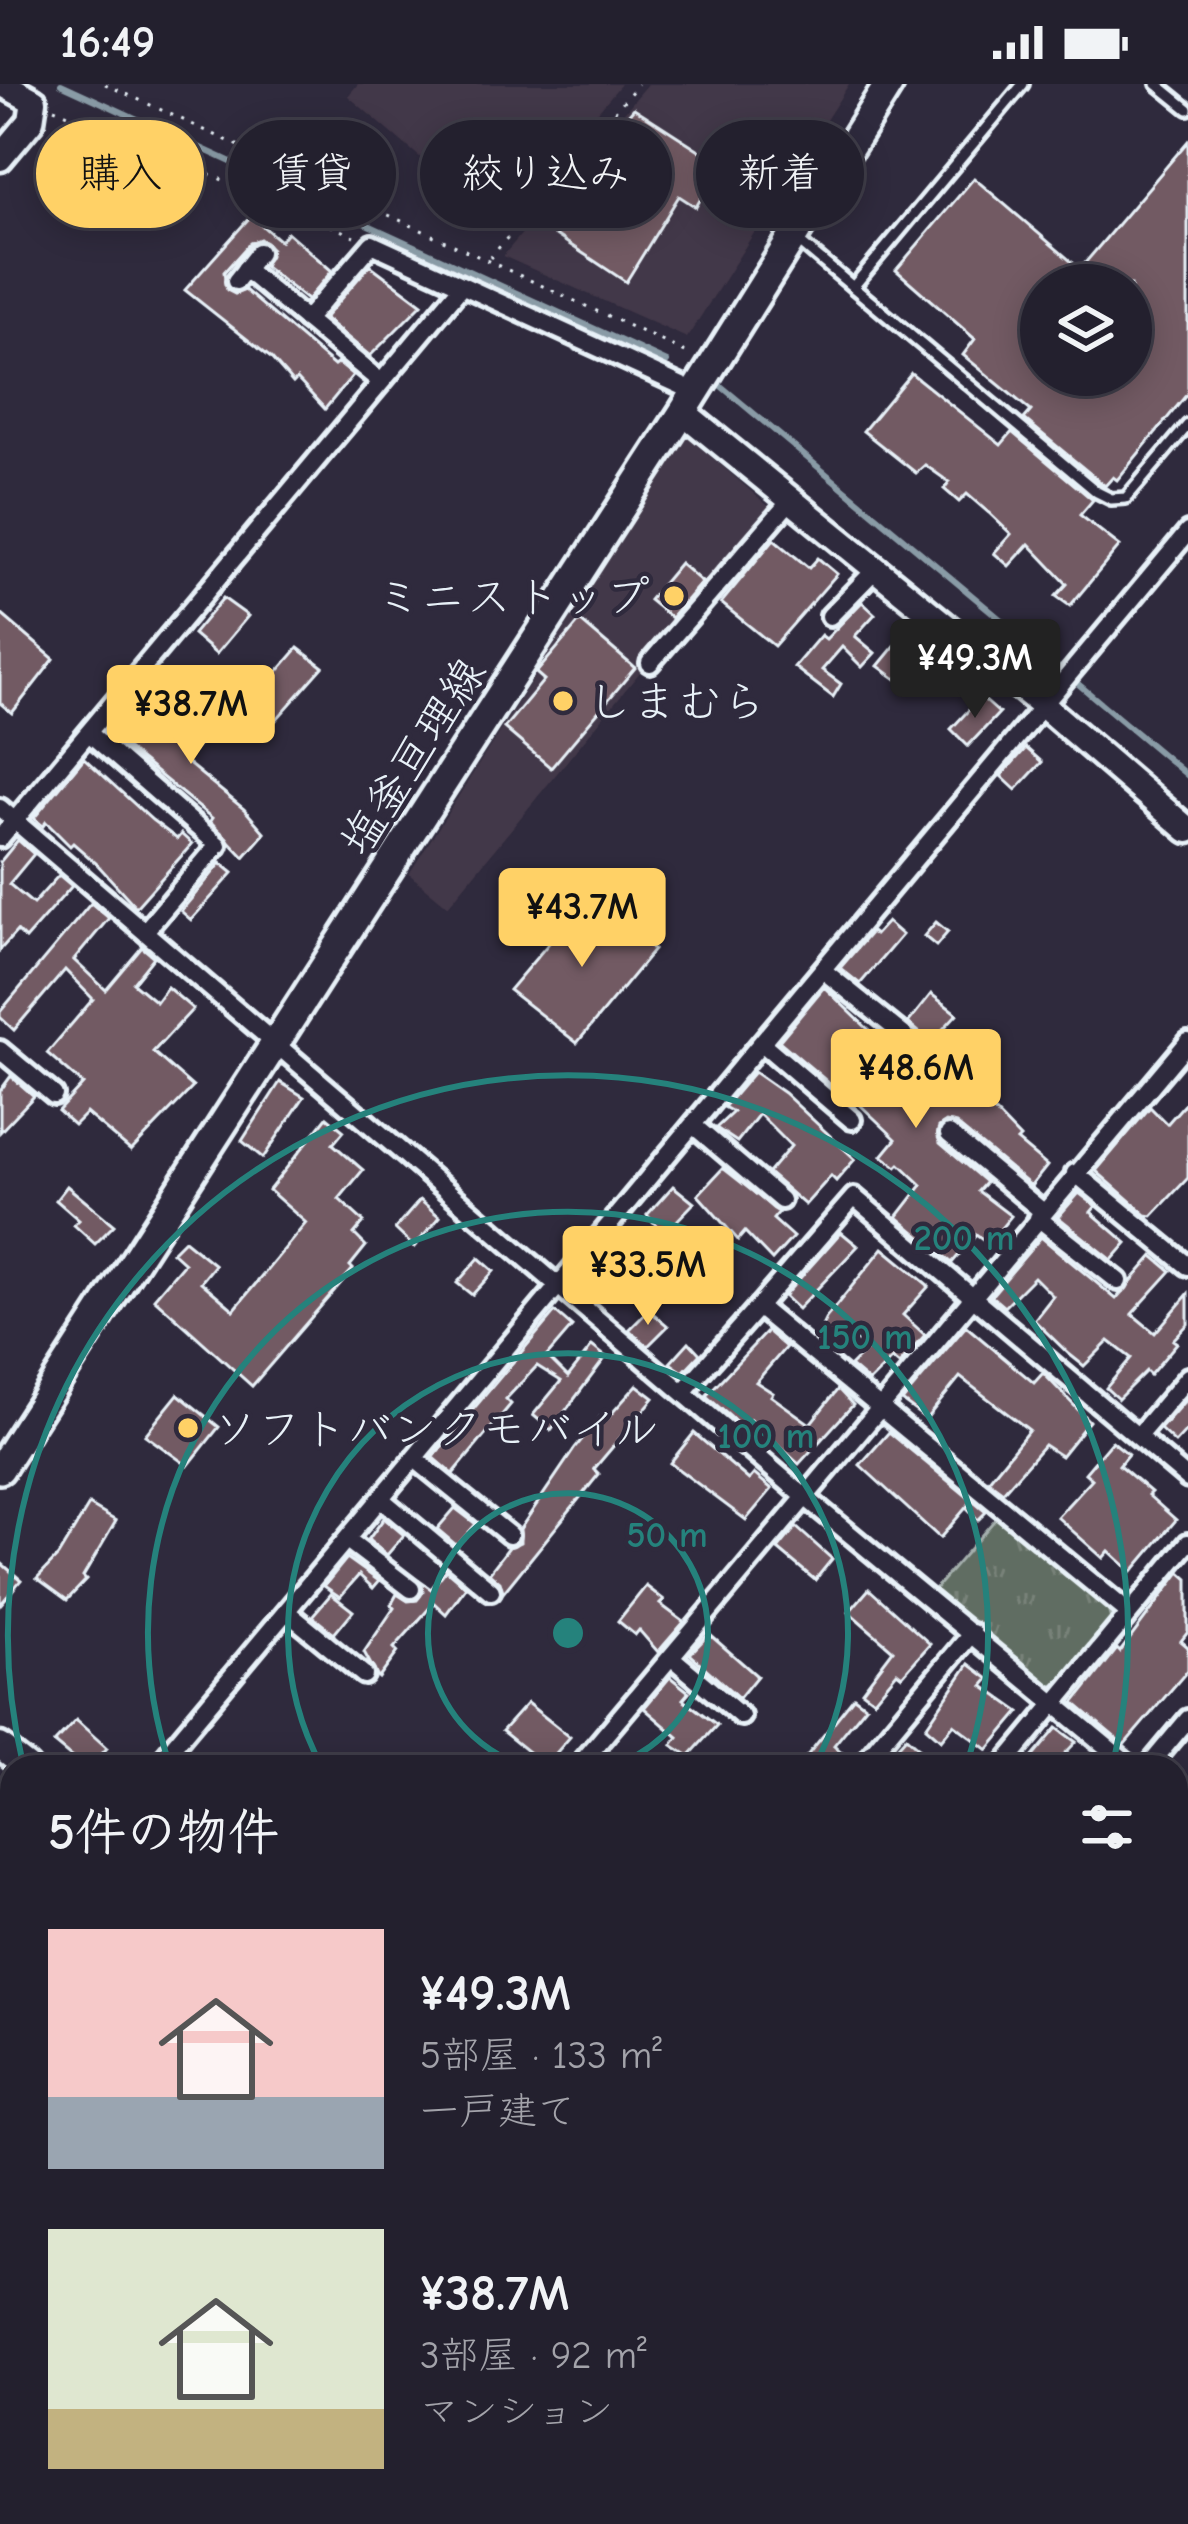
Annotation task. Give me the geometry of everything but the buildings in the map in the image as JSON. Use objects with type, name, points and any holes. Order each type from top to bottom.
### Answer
[{"type":"main road","name":"塩釜亘理線","points":[[0,1469],[889,84]]},
{"type":"street","points":[[0,158],[31,121],[34,101],[3,84]]},
{"type":"street","points":[[306,320],[372,244],[689,402],[790,500],[1188,830]]},
{"type":"street","points":[[259,252],[241,275],[306,320],[381,382]]},
{"type":"street","points":[[0,838],[460,287]]},
{"type":"street","points":[[650,663],[790,500]]},
{"type":"street","points":[[166,1755],[1188,532]]},
{"type":"street","points":[[830,616],[876,569]]},
{"type":"street","points":[[88,733],[218,845],[146,930]]},
{"type":"street","points":[[0,808],[806,1497],[1117,1755]]},
{"type":"street","points":[[824,971],[922,1050]]},
{"type":"street","points":[[588,1755],[1188,1042]]},
{"type":"street","points":[[763,1044],[852,1120]]},
{"type":"street","points":[[0,1049],[54,1095]]},
{"type":"street","points":[[694,1126],[781,1200]]},
{"type":"street","points":[[949,1135],[1118,1282]]},
{"type":"street","points":[[1076,1173],[1188,1266]]},
{"type":"street","points":[[683,1392],[854,1196],[1188,1479]]},
{"type":"street","points":[[758,1306],[1129,1613]]},
{"type":"street","points":[[1138,1436],[1188,1377]]},
{"type":"street","points":[[415,1459],[508,1534]]},
{"type":"street","points":[[381,1499],[490,1591]]},
{"type":"street","points":[[346,1540],[410,1589]]},
{"type":"street","points":[[1012,1755],[1187,1546]]},
{"type":"street","points":[[286,1612],[364,1675]]},
{"type":"street","points":[[872,1755],[972,1633]]},
{"type":"street","points":[[671,1657],[741,1716]]},
{"type":"street","points":[[1158,1755],[1188,1719]]},
{"type":"lane","points":[[853,287],[1023,84]]},
{"type":"lane","points":[[1157,84],[1188,109]]},
{"type":"lane","points":[[793,236],[1111,499],[1126,498],[1188,425]]},
{"type":"path","points":[[105,84],[712,365]]},
{"type":"path","points":[[488,260],[638,84]]},
{"type":"path","points":[[34,101],[372,244]]},
{"type":"shaded area","points":[[358,84],[621,84],[591,120],[420,120],[420,157],[396,137],[396,120],[376,120],[348,96]]},
{"type":"shaded area","points":[[648,84],[849,84],[826,120],[696,120],[696,228],[757,228],[687,338],[503,256],[527,228],[672,228],[672,120],[618,120]]},
{"type":"shaded area","points":[[687,436],[773,510],[448,906],[409,874]]},
{"type":"green space","points":[[998,1516],[1108,1609],[1112,1623],[1061,1684],[1045,1687],[934,1590]]},
{"type":"waterway","points":[[61,84],[667,362]]},
{"type":"waterway","points":[[721,386],[1059,668]]},
{"type":"waterway","points":[[1077,683],[1188,776]]},
{"type":"place","name":"ミニストップ","points":[[674,596]]},
{"type":"place","name":"しまむら","points":[[563,701]]},
{"type":"place","name":"ソフトバンクモバイル","points":[[188,1428]]}]
